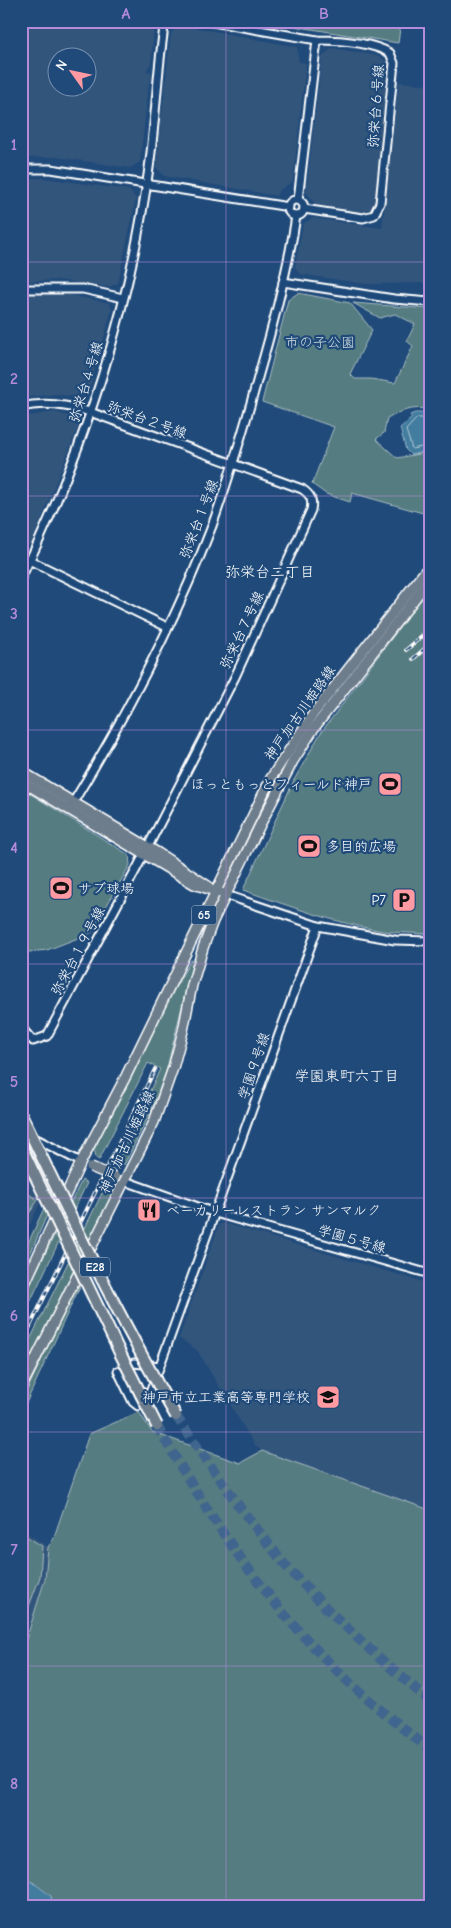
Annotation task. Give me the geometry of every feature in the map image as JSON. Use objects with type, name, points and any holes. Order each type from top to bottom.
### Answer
[{"type":"highway","name":"E28","points":[[21,1114],[103,1284],[176,1416]]},
{"type":"highway","name":"E28","points":[[21,1146],[157,1426]]},
{"type":"main road","name":"神戸加古川姫路線","points":[[21,1292],[81,1162],[130,1068],[271,778],[313,714],[430,565]]},
{"type":"main road","name":"神戸加古川姫路線","points":[[21,1388],[125,1181],[164,1096],[181,1041],[192,985],[200,957],[213,921],[226,895],[300,749],[338,696],[430,579]]},
{"type":"main road","name":"65","points":[[21,770],[71,806]]},
{"type":"main road","name":"65","points":[[21,781],[71,806],[198,878],[216,891],[226,895]]},
{"type":"main road","points":[[81,1162],[125,1181]]},
{"type":"street","name":"弥栄台４号線","points":[[21,578],[63,486],[90,412],[123,298],[147,184],[165,21]]},
{"type":"street","name":"弥栄台６号線","points":[[207,21],[317,40],[330,40],[380,48],[390,52],[394,63],[380,203],[374,215],[363,218],[304,209]]},
{"type":"street","points":[[427,21],[430,28]]},
{"type":"street","points":[[298,200],[317,40]]},
{"type":"street","points":[[21,169],[51,169],[289,206]]},
{"type":"street","points":[[289,206],[292,202],[298,200]]},
{"type":"street","points":[[289,206],[290,213],[296,216],[301,214],[304,209],[303,204],[298,200]]},
{"type":"street","name":"弥栄台１号線","points":[[71,806],[120,723],[167,628],[211,527],[233,464],[283,282],[296,216]]},
{"type":"street","points":[[283,282],[394,299],[430,302]]},
{"type":"street","points":[[21,289],[83,289],[123,298]]},
{"type":"street","name":"弥栄台２号線","points":[[21,407],[34,404],[56,404],[90,412],[233,464]]},
{"type":"street","name":"弥栄台７号線","points":[[146,850],[235,677],[311,510],[312,501],[309,494],[302,489],[233,464]]},
{"type":"street","points":[[21,556],[167,628]]},
{"type":"street","name":"弥栄台１９号線","points":[[21,1025],[33,1041],[47,1036],[146,850]]},
{"type":"street","points":[[226,895],[318,926],[395,940],[430,941]]},
{"type":"street","name":"学園９号線","points":[[160,1366],[134,1363],[118,1371],[133,1402],[138,1406],[144,1403],[150,1393],[160,1366],[318,926]]},
{"type":"street","points":[[21,1131],[81,1162]]},
{"type":"street","name":"学園５号線","points":[[125,1181],[215,1213],[430,1274]]},
{"type":"shaded area","points":[[21,21],[150,22],[154,29],[151,63],[146,71],[152,72],[151,82],[149,82],[140,162],[130,168],[56,157],[21,158]]},
{"type":"shaded area","points":[[181,25],[297,47],[299,62],[306,63],[293,181],[278,191],[277,196],[164,176],[156,167],[171,33]]},
{"type":"shaded area","points":[[332,48],[379,56],[387,63],[375,204],[373,209],[368,212],[362,213],[316,205],[306,192],[322,57]]},
{"type":"shaded area","points":[[399,82],[430,85],[430,283],[366,284],[300,274],[295,267],[303,224],[312,218],[382,228]]},
{"type":"shaded area","points":[[43,178],[129,190],[136,199],[118,283],[109,287],[58,280],[21,282],[21,179]]},
{"type":"shaded area","points":[[34,293],[70,295],[109,303],[112,309],[88,395],[80,398],[57,394],[21,398],[21,295]]},
{"type":"shaded area","points":[[55,412],[75,418],[78,422],[78,427],[31,545],[22,547],[21,417]]},
{"type":"shaded area","points":[[21,1159],[41,1201],[21,1243]]},
{"type":"shaded area","name":"神戸市立工業高等専門学校","points":[[223,1223],[430,1284],[430,1510],[262,1451],[254,1444],[197,1350],[179,1338],[219,1225]]},
{"type":"shaded area","points":[[21,1529],[48,1547],[45,1579],[21,1656]]},
{"type":"green space","points":[[262,21],[401,21],[398,43]]},
{"type":"green space","name":"市の子公園","points":[[298,293],[350,303],[372,330],[350,374],[355,379],[371,379],[395,383],[413,346],[407,341],[415,324],[395,314],[380,318],[353,303],[430,309],[430,409],[418,408],[408,410],[387,418],[384,433],[376,439],[397,458],[430,452],[430,515],[352,493],[350,502],[326,494],[312,484],[334,427],[262,402],[288,300]]},
{"type":"green space","points":[[430,587],[430,934],[383,931],[347,923],[312,914],[243,890],[294,780],[320,734]]},
{"type":"green space","name":"サブ球場","points":[[21,788],[129,855],[130,865],[91,933],[47,950],[29,952],[21,951]]},
{"type":"green space","points":[[191,960],[193,961],[166,1072],[151,1111],[124,1165],[122,1163],[120,1166],[115,1166],[160,1069],[148,1063],[99,1160],[93,1151],[163,1009]]},
{"type":"green space","points":[[82,1180],[87,1183],[21,1321],[21,1302]]},
{"type":"green space","points":[[106,1185],[109,1187],[109,1192],[114,1195],[21,1377],[21,1358]]},
{"type":"green space","points":[[21,1189],[38,1200],[28,1215],[21,1210]]},
{"type":"green space","points":[[44,1208],[47,1215],[21,1275],[21,1259]]},
{"type":"green space","points":[[79,1280],[81,1284],[21,1414],[21,1403]]},
{"type":"green space","points":[[139,1412],[152,1432],[240,1463],[262,1451],[430,1510],[430,1669],[427,1672],[424,1692],[430,1697],[430,1907],[53,1907],[51,1896],[23,1885],[21,1889],[23,1855],[21,1849],[21,1656],[45,1579],[48,1547],[53,1540],[89,1434]]},
{"type":"green space","points":[[21,1533],[42,1546],[40,1577],[21,1627]]},
{"type":"water","points":[[430,413],[430,450],[411,455],[406,450],[400,428],[412,418],[410,415]]},
{"type":"water","points":[[30,1880],[51,1896],[53,1907],[21,1907],[21,1889],[26,1881]]},
{"type":"tunnel","points":[[176,1416],[241,1509],[286,1566],[330,1612],[377,1656],[430,1701]]},
{"type":"tunnel","points":[[157,1426],[223,1534],[286,1616],[344,1677],[386,1715],[430,1749]]},
{"type":"railway","points":[[406,650],[430,629]]},
{"type":"railway","points":[[413,659],[430,644]]},
{"type":"railway","points":[[21,1345],[155,1069]]},
{"type":"place","name":"ほっともっとフィールド神戸","points":[[390,784]]},
{"type":"place","name":"多目的広場","points":[[309,846]]},
{"type":"place","name":"サブ球場","points":[[61,888]]},
{"type":"place","name":"P7","points":[[404,900]]},
{"type":"place","name":"ベーカリーレストラン サンマルク","points":[[149,1210]]},
{"type":"place","name":"神戸市立工業高等専門学校","points":[[328,1397]]},
{"type":"district","name":"弥栄台二丁目","points":[[270,572]]},
{"type":"district","name":"学園東町六丁目","points":[[347,1076]]}]
